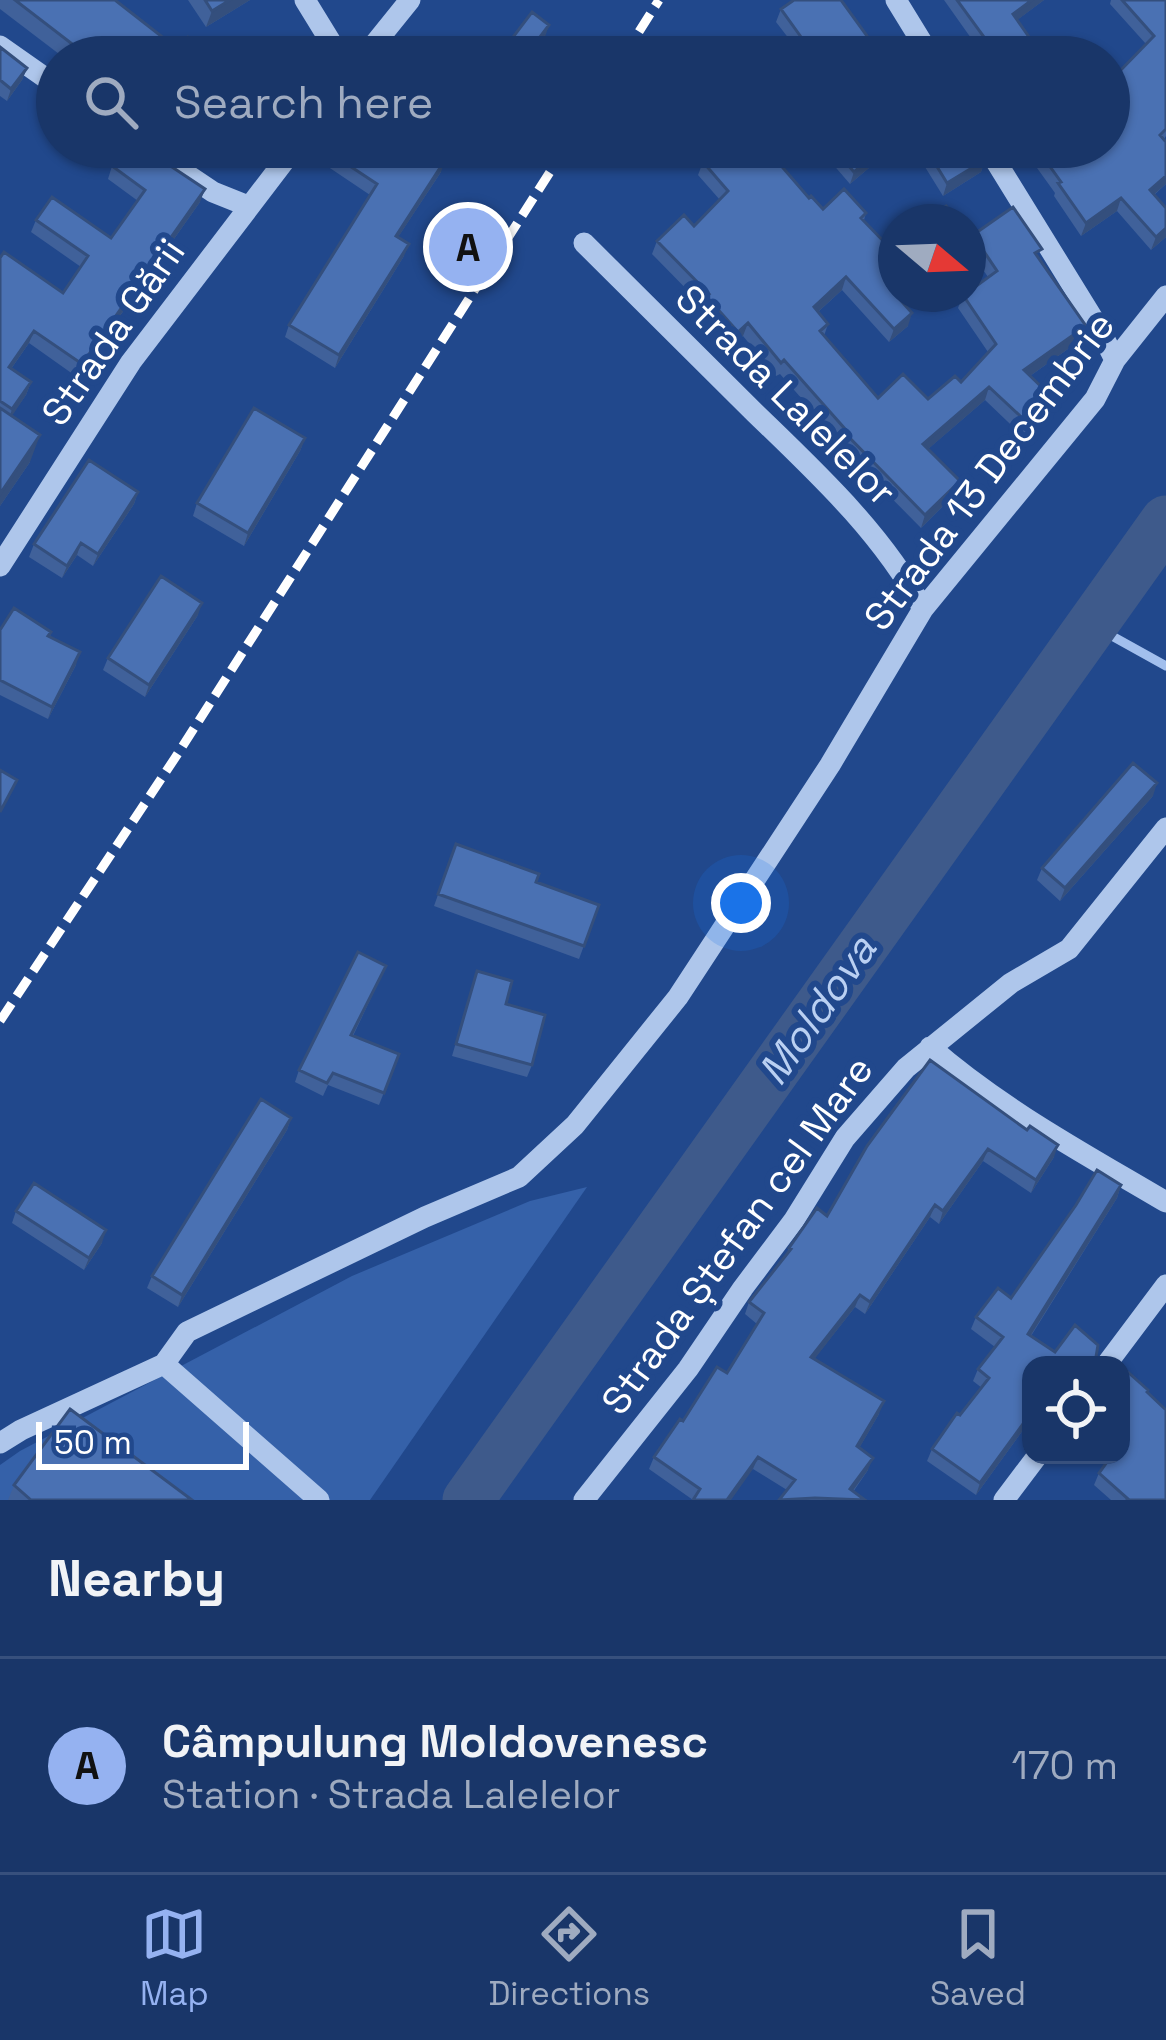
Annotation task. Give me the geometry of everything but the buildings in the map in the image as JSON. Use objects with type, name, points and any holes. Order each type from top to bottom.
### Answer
[{"type":"street","points":[[305,0],[327,36]]},
{"type":"street","points":[[381,36],[410,0]]},
{"type":"street","points":[[896,0],[918,36]]},
{"type":"street","points":[[0,46],[36,71]]},
{"type":"street","points":[[177,168],[213,192],[248,206]]},
{"type":"street","name":"Strada Gării","points":[[0,566],[131,362],[278,168]]},
{"type":"street","points":[[1000,168],[1115,360]]},
{"type":"street","name":"Strada Lalelelor","points":[[584,243],[880,542],[923,609]]},
{"type":"street","name":"Strada 13 Decembrie","points":[[0,1443],[164,1364],[187,1332],[425,1216],[519,1177],[575,1125],[678,997],[830,765],[923,609],[1095,399],[1115,360],[1166,296]]},
{"type":"street","name":"Strada Ștefan cel Mare","points":[[584,1500],[688,1370],[794,1220],[845,1138],[906,1067],[1011,983],[1069,949],[1166,828]]},
{"type":"street","points":[[930,1047],[958,1072],[1066,1144],[1166,1202]]},
{"type":"street","points":[[1113,1356],[1166,1285]]},
{"type":"street","points":[[164,1364],[320,1500]]},
{"type":"street","points":[[1004,1500],[1031,1464]]},
{"type":"shaded area","points":[[587,1187],[370,1500],[0,1500],[0,1465],[20,1451],[352,1276],[530,1201]]},
{"type":"waterway","name":"Moldova","points":[[468,1500],[1166,521]]},
{"type":"waterway","points":[[1094,626],[1166,666]]},
{"type":"railway","points":[[636,36],[659,0]]},
{"type":"railway","points":[[0,1021],[175,758],[553,168]]},
{"type":"place","name":"Câmpulung Moldovenesc","points":[[468,247]]}]
